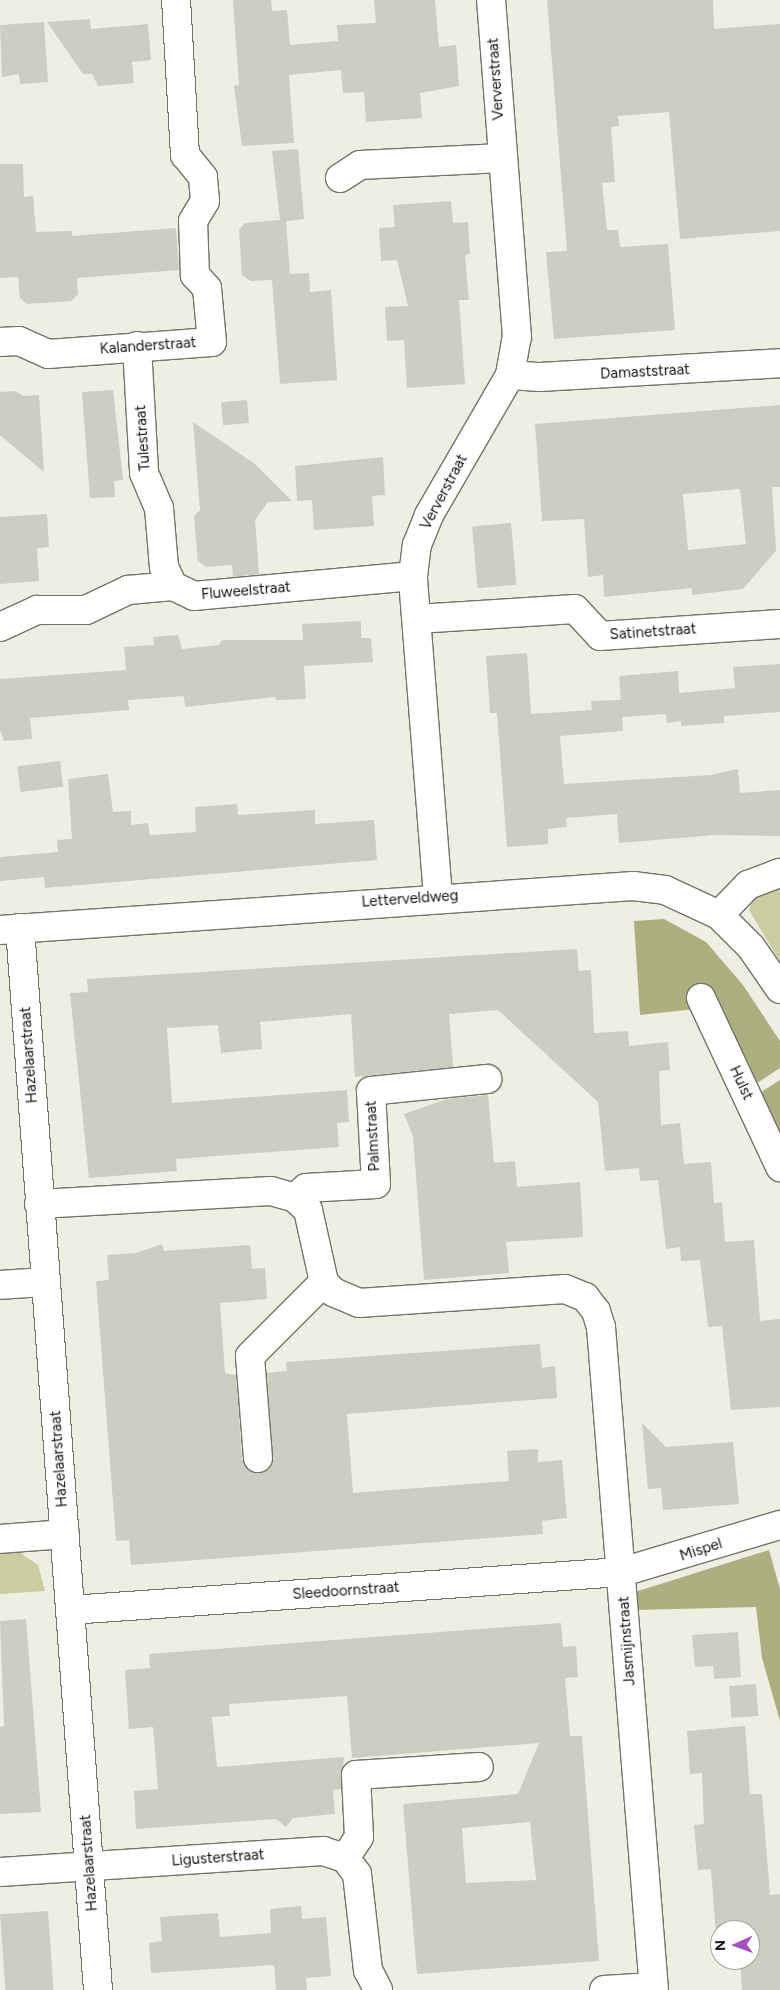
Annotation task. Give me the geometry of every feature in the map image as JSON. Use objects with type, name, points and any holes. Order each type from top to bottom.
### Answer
[{"type":"street","name":"Kalanderstraat","points":[[0,342],[19,341],[48,354],[212,342],[206,288],[195,275],[193,221],[205,201],[203,177],[186,155],[176,0]]},
{"type":"street","name":"Ververstraat","points":[[438,897],[413,576],[417,545],[429,515],[510,375],[517,337],[490,0]]},
{"type":"street","points":[[340,178],[360,164],[502,158]]},
{"type":"street","name":"Tulestraat","points":[[137,346],[144,473],[159,508],[164,567],[173,586]]},
{"type":"street","name":"Damaststraat","points":[[510,375],[540,377],[780,363]]},
{"type":"street","name":"Fluweelstraat","points":[[0,627],[37,610],[86,610],[128,590],[173,586],[194,596],[413,576]]},
{"type":"street","name":"Satinetstraat","points":[[417,619],[576,609],[600,636],[780,624]]},
{"type":"street","points":[[719,915],[748,885],[780,873]]},
{"type":"street","name":"Letterveldweg","points":[[10,929],[438,897],[633,886],[665,890],[719,915],[751,947],[780,990]]},
{"type":"street","name":"Hazelaarstraat","points":[[10,929],[39,1204],[98,1990]]},
{"type":"street","name":"Hulst","points":[[701,998],[780,1167]]},
{"type":"street","name":"Palmstraat","points":[[295,1198],[306,1188],[376,1184],[370,1091],[487,1079]]},
{"type":"street","points":[[39,1204],[271,1190],[295,1198],[313,1220],[324,1282],[250,1356],[258,1458]]},
{"type":"street","points":[[0,1285],[45,1282]]},
{"type":"street","name":"Jasmijnstraat","points":[[324,1282],[333,1292],[358,1303],[565,1289],[585,1297],[601,1327],[654,1988]]},
{"type":"street","name":"Mispel","points":[[622,1572],[780,1525]]},
{"type":"street","points":[[0,1539],[65,1534]]},
{"type":"street","name":"Sleedoornstraat","points":[[70,1610],[622,1572]]},
{"type":"street","points":[[376,1989],[368,1970],[362,1896],[357,1874],[345,1858],[359,1837],[356,1775],[479,1767]]},
{"type":"street","name":"Ligusterstraat","points":[[0,1872],[323,1851],[345,1858]]},
{"type":"street","points":[[604,1990],[654,1988]]},
{"type":"green space","points":[[780,882],[780,962],[749,910],[755,892]]},
{"type":"green space","points":[[664,919],[706,942],[743,985],[780,1041],[780,1068],[754,1085],[695,1009],[640,1015],[634,921]]},
{"type":"green space","points":[[780,1080],[780,1140],[758,1094]]},
{"type":"green space","points":[[769,1550],[780,1589],[780,1721],[762,1658],[756,1607],[636,1610],[635,1592]]},
{"type":"green space","points":[[19,1552],[38,1565],[45,1591],[0,1594],[0,1553]]},
{"type":"building","points":[[233,0],[271,0],[272,11],[287,10],[290,45],[338,41],[337,25],[376,23],[374,0],[435,0],[439,47],[456,45],[459,86],[420,93],[422,118],[366,122],[364,92],[343,93],[341,70],[289,75],[294,143],[242,146],[234,86],[239,85]]},
{"type":"building","points":[[547,0],[713,0],[714,29],[780,24],[780,231],[680,239],[669,112],[618,116],[619,126],[611,127],[615,182],[602,183],[607,230],[618,230],[620,247],[668,244],[675,330],[554,339],[546,252],[567,251]]},
{"type":"building","points":[[90,19],[91,29],[148,24],[151,60],[132,62],[134,83],[98,86],[92,74],[83,74],[47,22]]},
{"type":"building","points":[[44,22],[48,82],[20,84],[19,74],[2,77],[0,25]]},
{"type":"building","points":[[298,149],[304,219],[286,221],[290,274],[309,273],[310,292],[331,290],[337,380],[280,384],[272,280],[251,281],[242,275],[239,230],[245,223],[280,220],[272,151]]},
{"type":"building","points":[[0,164],[23,164],[24,197],[33,196],[36,232],[72,231],[72,236],[176,228],[179,270],[77,278],[78,294],[71,301],[27,304],[20,298],[18,277],[0,278]]},
{"type":"building","points":[[451,201],[453,223],[468,222],[470,254],[465,255],[469,300],[459,300],[465,384],[407,388],[404,340],[387,341],[385,307],[408,306],[397,260],[381,261],[379,228],[395,227],[393,205]]},
{"type":"building","points":[[113,390],[123,480],[114,481],[115,497],[90,498],[82,392]]},
{"type":"building","points":[[16,391],[23,396],[39,395],[44,472],[0,435],[0,392]]},
{"type":"building","points":[[247,400],[249,423],[223,425],[221,402]]},
{"type":"building","points":[[780,405],[780,487],[772,487],[776,551],[743,589],[692,595],[692,588],[604,597],[603,575],[588,577],[584,519],[542,521],[535,424]],"holes":[[[740,489],[746,544],[688,550],[683,494]]]},
{"type":"building","points":[[193,422],[255,464],[292,501],[268,502],[255,520],[259,574],[233,577],[232,565],[206,567],[198,561],[194,516],[200,510]]},
{"type":"building","points":[[383,457],[385,495],[372,496],[374,526],[314,530],[312,500],[297,501],[295,466]]},
{"type":"building","points":[[47,514],[49,547],[37,548],[39,581],[0,584],[0,517]]},
{"type":"building","points":[[511,523],[516,585],[478,588],[472,526]]},
{"type":"building","points":[[361,621],[361,638],[371,638],[373,662],[304,666],[306,699],[276,700],[275,697],[185,707],[184,696],[128,700],[129,710],[30,718],[32,739],[4,741],[0,730],[0,679],[126,670],[124,647],[154,645],[153,637],[178,635],[182,649],[219,645],[222,640],[303,640],[302,624]]},
{"type":"building","points":[[527,653],[531,714],[592,710],[591,701],[621,700],[619,676],[678,671],[679,693],[735,688],[733,667],[780,664],[780,712],[724,716],[724,723],[681,726],[681,721],[667,723],[666,714],[622,717],[623,731],[560,736],[564,784],[711,775],[738,769],[740,793],[780,790],[780,836],[715,835],[619,843],[617,814],[566,818],[567,827],[548,829],[548,844],[507,847],[497,713],[490,713],[486,656]]},
{"type":"building","points":[[60,761],[63,787],[20,792],[17,766]]},
{"type":"building","points":[[108,774],[113,812],[131,811],[131,825],[148,823],[150,835],[196,832],[195,807],[237,804],[238,815],[315,810],[315,824],[374,820],[377,860],[45,888],[44,877],[0,881],[0,857],[58,852],[57,840],[72,839],[68,779]]},
{"type":"building","points":[[577,949],[579,971],[591,970],[594,1033],[628,1031],[629,1046],[668,1042],[670,1070],[659,1071],[661,1125],[680,1123],[684,1164],[711,1162],[714,1203],[722,1202],[725,1242],[754,1240],[760,1321],[780,1319],[780,1407],[731,1410],[722,1326],[708,1327],[700,1260],[681,1261],[680,1247],[666,1249],[658,1180],[640,1181],[639,1168],[605,1171],[598,1102],[498,1010],[449,1014],[453,1067],[355,1077],[351,1014],[260,1022],[262,1049],[221,1053],[218,1025],[167,1028],[172,1103],[347,1090],[349,1122],[337,1123],[339,1147],[176,1159],[177,1171],[89,1178],[70,993],[88,992],[87,979]]},
{"type":"building","points":[[488,1095],[494,1163],[515,1161],[517,1187],[580,1182],[583,1237],[506,1242],[509,1273],[424,1280],[413,1136],[404,1114],[447,1099]]},
{"type":"building","points":[[162,1244],[164,1251],[250,1245],[252,1269],[265,1268],[267,1299],[220,1303],[225,1373],[236,1375],[242,1459],[251,1472],[266,1471],[272,1464],[267,1373],[287,1371],[286,1362],[540,1344],[542,1368],[555,1366],[557,1398],[347,1414],[353,1493],[509,1481],[507,1451],[538,1449],[538,1462],[562,1460],[567,1518],[542,1521],[543,1534],[131,1565],[129,1540],[116,1541],[96,1281],[109,1280],[107,1255],[136,1253]]},
{"type":"building","points":[[642,1423],[666,1447],[733,1442],[739,1504],[663,1510],[661,1488],[648,1489]]},
{"type":"building","points":[[26,1619],[41,1812],[0,1814],[0,1727],[4,1726],[0,1621]]},
{"type":"building","points":[[561,1623],[563,1647],[576,1646],[578,1677],[565,1678],[570,1736],[582,1736],[599,1961],[417,1974],[403,1804],[518,1794],[539,1743],[352,1758],[347,1696],[229,1704],[230,1716],[212,1717],[217,1767],[344,1757],[341,1789],[333,1790],[335,1814],[293,1818],[286,1827],[276,1819],[136,1829],[134,1791],[158,1789],[153,1727],[129,1729],[125,1670],[150,1668],[149,1654]],"holes":[[[530,1822],[536,1880],[466,1883],[462,1828]]]},
{"type":"building","points":[[738,1632],[741,1677],[714,1679],[713,1666],[695,1667],[692,1635]]},
{"type":"building","points":[[756,1684],[758,1716],[731,1718],[729,1686]]},
{"type":"building","points":[[745,1726],[750,1794],[762,1794],[770,1895],[780,1894],[780,1990],[742,1990],[741,1970],[760,1970],[760,1920],[715,1920],[711,1869],[698,1870],[694,1825],[704,1824],[702,1773],[690,1774],[687,1731]]},
{"type":"building","points":[[301,1906],[302,1919],[326,1917],[331,1976],[306,1978],[307,1990],[276,1990],[274,1965],[151,1973],[149,1943],[162,1941],[160,1917],[218,1913],[220,1937],[271,1933],[270,1909]]},
{"type":"building","points":[[48,1911],[54,1990],[5,1990],[0,1914]]}]
